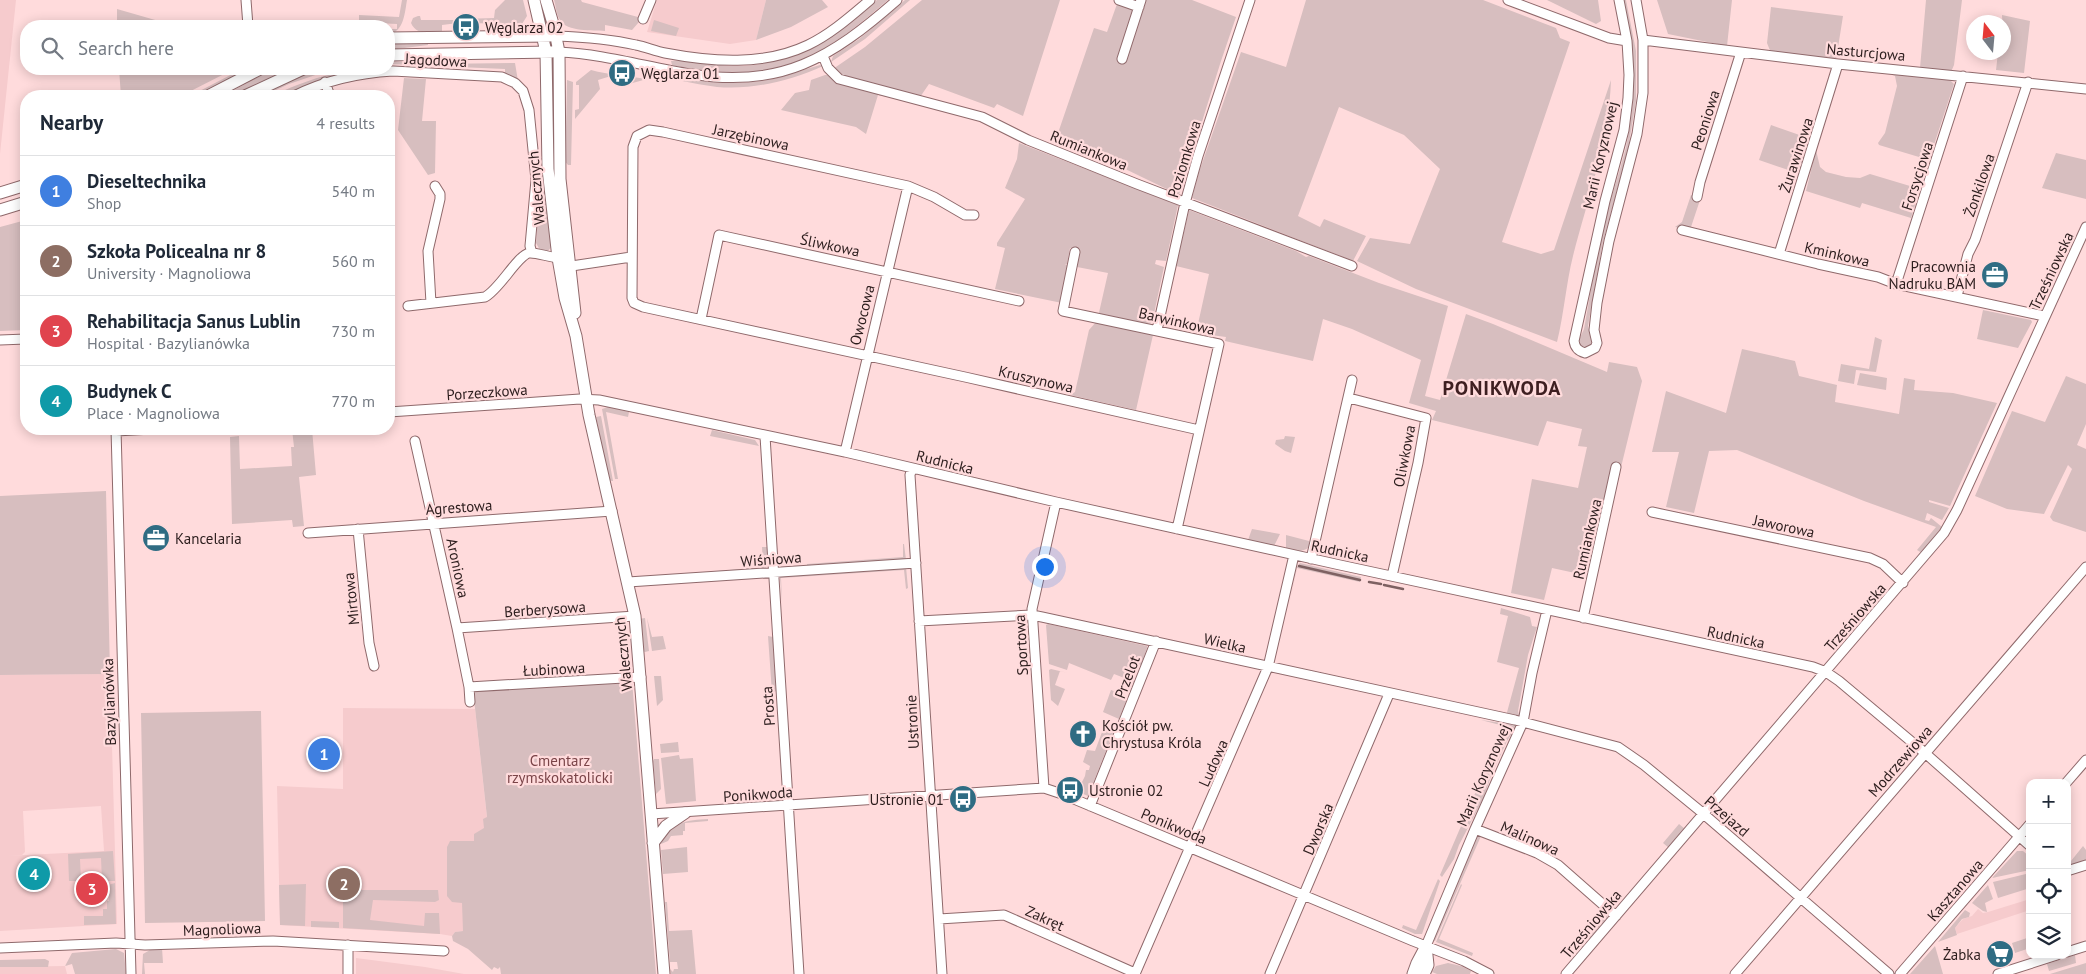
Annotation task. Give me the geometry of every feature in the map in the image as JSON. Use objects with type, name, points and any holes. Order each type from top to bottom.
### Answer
[{"type":"street","points":[[246,0],[248,20]]},
{"type":"street","name":"Walecznych","points":[[534,0],[546,52],[548,169],[586,398],[635,616],[664,974]]},
{"type":"street","name":"Walecznych","points":[[546,0],[559,52],[559,168],[564,262]]},
{"type":"street","points":[[643,19],[651,0]]},
{"type":"street","points":[[395,38],[556,36],[617,41],[664,53],[738,61],[762,59],[807,45],[833,30],[870,0]]},
{"type":"street","points":[[395,55],[559,52],[596,56],[690,74],[737,78],[783,72],[823,56],[856,34],[897,0]]},
{"type":"street","points":[[1119,0],[1140,3],[1122,59]]},
{"type":"street","name":"Poziomkowa","points":[[1157,330],[1184,203],[1250,0]]},
{"type":"street","points":[[1508,0],[1609,38],[1627,40]]},
{"type":"street","name":"Marii Koryznowej","points":[[1619,0],[1627,40],[1628,98],[1624,130],[1598,228],[1574,341],[1575,347],[1584,353],[1592,350],[1597,343],[1594,330],[1597,303],[1609,241],[1637,134],[1643,94],[1643,40],[1636,0]]},
{"type":"street","name":"Nasturcjowa","points":[[1643,40],[1838,64],[2086,89]]},
{"type":"street","name":"Peoniowa","points":[[1697,197],[1741,52]]},
{"type":"street","name":"Rumiankowa","points":[[823,56],[828,68],[839,79],[982,116],[1028,140],[1184,203],[1352,266]]},
{"type":"street","name":"Żurawinowa","points":[[1779,254],[1838,64]]},
{"type":"street","name":"Jagodowa","points":[[395,71],[502,77],[518,86]]},
{"type":"street","points":[[220,90],[248,75]]},
{"type":"street","points":[[258,90],[290,75]]},
{"type":"street","name":"Jagodowa","points":[[307,90],[324,82],[352,75]]},
{"type":"street","name":"Forsycjowa","points":[[1896,284],[1963,76]]},
{"type":"street","points":[[324,82],[327,90]]},
{"type":"street","name":"Żonkilowa","points":[[1956,296],[1968,254],[1975,240],[2028,82]]},
{"type":"street","name":"Walecznych","points":[[518,86],[527,101],[536,170],[536,192],[530,246],[532,253]]},
{"type":"street","name":"Jarzębinowa","points":[[866,355],[643,307],[634,303],[631,292],[633,147],[638,136],[649,130],[673,134],[908,186],[934,197],[965,216],[974,215]]},
{"type":"street","points":[[430,303],[428,251],[440,199],[440,194],[435,186]]},
{"type":"street","name":"Owocowa","points":[[844,452],[908,186]]},
{"type":"street","points":[[0,193],[20,187]]},
{"type":"street","points":[[0,210],[20,204]]},
{"type":"street","name":"Trześniowska","points":[[1566,974],[1944,533],[1957,510],[2044,316],[2086,228]]},
{"type":"street","name":"Kminkowa","points":[[1682,230],[1896,284],[2044,316]]},
{"type":"street","name":"Śliwkowa","points":[[701,319],[719,235],[1019,301]]},
{"type":"street","name":"Barwinkowa","points":[[1075,252],[1063,311],[1219,344],[1177,529]]},
{"type":"street","points":[[408,306],[484,297],[495,290],[524,256],[532,253],[564,262],[631,257]]},
{"type":"street","points":[[0,340],[20,339]]},
{"type":"street","name":"Kruszynowa","points":[[866,355],[1199,430]]},
{"type":"street","points":[[1312,559],[1352,380]]},
{"type":"street","name":"Porzeczkowa","points":[[395,412],[586,398]]},
{"type":"street","name":"Rudnicka","points":[[586,398],[661,412],[844,452],[1312,559],[1813,667],[1826,672],[1925,754],[2026,842]]},
{"type":"street","name":"Oliwkowa","points":[[1349,398],[1426,418],[1418,463],[1392,576]]},
{"type":"street","name":"Bazylianówka","points":[[116,435],[131,974]]},
{"type":"street","name":"Prosta","points":[[765,436],[772,573],[799,974]]},
{"type":"street","name":"Aroniowa","points":[[415,441],[457,628],[469,687],[470,702]]},
{"type":"street","name":"Rumiankowa","points":[[1583,618],[1616,466]]},
{"type":"street","name":"Ustronie","points":[[912,468],[910,475],[942,974]]},
{"type":"street","name":"Sportowa","points":[[1044,788],[1032,615],[1033,601],[1056,502]]},
{"type":"street","name":"Agrestowa","points":[[308,533],[612,510]]},
{"type":"street","name":"Jaworowa","points":[[1652,512],[1870,558],[1883,564],[1903,583]]},
{"type":"street","name":"Mirtowa","points":[[358,529],[369,642],[374,666]]},
{"type":"street","name":"Ludowa","points":[[1135,973],[1191,848],[1268,667],[1294,555]]},
{"type":"street","name":"Wiśniowa","points":[[628,582],[916,563]]},
{"type":"street","name":"Modrzewiowa","points":[[1735,974],[2086,567]]},
{"type":"street","name":"Marii Koryznowej","points":[[1413,974],[1523,722],[1547,610]]},
{"type":"street","name":"Wielka","points":[[919,621],[1032,615],[1523,722]]},
{"type":"street","name":"Berberysowa","points":[[457,628],[635,616]]},
{"type":"street","name":"Przelot","points":[[1090,806],[1156,641]]},
{"type":"street","name":"Łubinowa","points":[[469,687],[641,677]]},
{"type":"street","name":"Dworska","points":[[1270,974],[1389,694]]},
{"type":"street","name":"Przejazd","points":[[1523,722],[1624,750],[1703,814],[1889,974]]},
{"type":"street","points":[[2069,779],[2086,760]]},
{"type":"street","name":"Ponikwoda","points":[[652,814],[1044,788],[1475,966],[1488,974]]},
{"type":"street","points":[[654,843],[666,826],[685,813]]},
{"type":"street","name":"Kasztanowa","points":[[1900,974],[2026,828]]},
{"type":"street","name":"Malinowa","points":[[1475,829],[1537,853],[1558,865],[1616,916]]},
{"type":"street","points":[[2071,870],[2086,865]]},
{"type":"street","name":"Zakręt","points":[[939,919],[1004,915],[1135,973]]},
{"type":"street","name":"Magnoliowa","points":[[0,948],[273,941],[444,951]]},
{"type":"street","points":[[348,944],[348,974]]},
{"type":"street","name":"Marii Koryznowej","points":[[1424,974],[1428,965],[1426,946]]},
{"type":"street","points":[[2071,951],[2086,946]]},
{"type":"street","points":[[1998,974],[2045,959]]},
{"type":"shaded area","points":[[0,0],[16,0],[0,154]]},
{"type":"shaded area","points":[[657,0],[766,0],[756,40],[730,44],[647,32]]},
{"type":"shaded area","points":[[110,674],[117,924],[0,931],[0,675]],"holes":[[[101,806],[104,851],[7,856],[22,855],[25,852],[23,811]]]},
{"type":"shaded area","points":[[343,708],[475,709],[487,818],[463,931],[455,932],[452,936],[280,925],[277,786],[343,789]]},
{"type":"shaded area","points":[[2026,900],[2026,911],[1957,934],[1955,928],[1963,919],[1972,916],[1978,909],[1983,913]]},
{"type":"shaded area","points":[[356,958],[425,967],[464,974],[356,974]]},
{"type":"shaded area","points":[[65,966],[67,974],[0,974],[0,967]]},
{"type":"green space","points":[[402,0],[407,0],[401,25],[395,31],[397,24],[395,24],[395,20],[359,20],[359,15],[399,17]]},
{"type":"green space","points":[[505,0],[523,0],[527,16],[522,24],[462,23],[462,19],[494,18],[495,10]]},
{"type":"green space","points":[[554,0],[581,0],[582,2],[638,17],[639,22],[632,30],[605,25],[605,31],[568,27],[560,20]]},
{"type":"green space","points":[[766,0],[822,0],[828,7],[791,27],[756,40]]},
{"type":"green space","points":[[877,0],[888,0],[838,40],[815,54],[792,64],[768,70],[741,72],[711,71],[672,65],[671,61],[737,66],[757,65],[795,54],[830,36]]},
{"type":"green space","points":[[905,0],[910,0],[865,39],[831,62],[833,56],[859,39]]},
{"type":"green space","points":[[922,0],[1060,0],[1023,116],[997,104],[994,108],[929,84],[916,103],[878,95],[866,134],[856,127],[781,110],[795,93],[809,90],[811,80],[825,75],[839,75],[833,69],[865,47]]},
{"type":"green space","points":[[1135,0],[1192,0],[1236,17],[1179,195],[1057,136],[1094,28],[1107,32],[1117,4],[1132,8]]},
{"type":"green space","points":[[1306,0],[1483,0],[1556,28],[1560,38],[1570,42],[1502,242],[1541,254],[1554,250],[1611,80],[1602,147],[1573,256],[1557,342],[1416,289],[1357,261],[1370,238],[1410,244],[1440,169],[1404,135],[1339,107],[1298,216],[1320,227],[1324,219],[1366,236],[1353,261],[1192,198],[1199,172],[1241,52],[1286,67]]},
{"type":"green space","points":[[1547,0],[1598,0],[1601,21],[1596,24]]},
{"type":"green space","points":[[1623,0],[1626,0],[1636,51],[1636,101],[1628,149],[1603,242],[1588,326],[1592,345],[1584,349],[1581,348],[1578,342],[1584,329],[1602,231],[1630,129],[1634,73],[1633,55]]},
{"type":"green space","points":[[1657,0],[1732,0],[1727,46],[1668,34]]},
{"type":"green space","points":[[1926,0],[1962,0],[1954,65],[1951,72],[1920,68]]},
{"type":"green space","points":[[1771,7],[1843,16],[1836,60],[1771,53],[1767,43]]},
{"type":"green space","points":[[117,9],[155,20],[117,20]]},
{"type":"green space","points":[[420,16],[421,20],[459,20],[458,23],[442,25],[442,31],[424,33],[417,30],[411,23],[413,18]]},
{"type":"green space","points":[[2011,17],[2030,21],[2024,73],[1996,70],[1997,60],[2011,60]]},
{"type":"green space","points":[[654,20],[679,28],[676,36],[651,31]]},
{"type":"green space","points":[[428,43],[428,45],[395,49],[395,44]]},
{"type":"green space","points":[[395,61],[436,64],[515,63],[518,81],[505,74],[505,69],[395,64]]},
{"type":"green space","points":[[820,65],[823,66],[784,80],[758,86],[731,88],[708,86],[645,73],[654,71],[698,80],[742,83],[778,78]]},
{"type":"green space","points":[[591,70],[647,79],[629,84],[627,79],[611,76],[598,80],[600,89],[575,119],[575,110],[579,109],[579,85],[576,85],[576,82]]},
{"type":"green space","points":[[1890,74],[1949,79],[1954,84],[1929,160],[1879,145],[1878,143],[1885,133],[1897,86],[1895,76]]},
{"type":"green space","points":[[119,75],[222,75],[193,90],[121,90]]},
{"type":"green space","points":[[230,75],[237,75],[209,90],[202,90]]},
{"type":"green space","points":[[262,75],[278,75],[246,90],[234,90]]},
{"type":"green space","points":[[303,75],[315,75],[276,90],[270,90]]},
{"type":"green space","points":[[353,75],[298,90],[286,90],[297,85],[322,76]]},
{"type":"green space","points":[[404,78],[426,79],[422,121],[436,121],[435,173],[428,175],[398,130]]},
{"type":"green space","points":[[567,80],[573,82],[571,165],[568,165],[563,159]]},
{"type":"green space","points":[[1771,125],[1811,139],[1800,174],[1759,160]]},
{"type":"green space","points":[[1019,143],[1178,205],[1166,261],[1156,260],[1155,264],[1164,267],[1152,323],[1146,324],[1098,317],[1108,273],[1077,267],[1080,250],[1070,248],[1067,264],[1065,264],[1069,266],[1062,303],[995,289],[1005,248],[997,246],[997,243],[1025,199],[1005,188],[1017,159]]},
{"type":"green space","points":[[1816,150],[1820,167],[1826,172],[1860,178],[1870,174],[1920,189],[1911,218],[1862,203],[1860,208],[1806,191]]},
{"type":"green space","points":[[2056,153],[2086,160],[2086,199],[2042,188]]},
{"type":"green space","points":[[542,163],[552,246],[548,251],[541,252],[536,243]]},
{"type":"green space","points":[[1691,195],[1701,197],[1690,230],[1675,227],[1682,222]]},
{"type":"green space","points":[[1189,210],[1296,251],[1306,257],[1309,256],[1379,283],[1448,306],[1425,396],[1440,400],[1466,314],[1607,372],[1609,362],[1637,367],[1642,381],[1614,496],[1605,495],[1589,576],[1552,568],[1544,600],[1511,593],[1532,479],[1578,488],[1587,447],[1578,446],[1582,429],[1547,421],[1538,446],[1432,420],[1436,411],[1409,403],[1421,360],[1352,329],[1323,319],[1313,361],[1225,341],[1226,337],[1196,333],[1209,274],[1176,266]]},
{"type":"green space","points":[[20,222],[20,330],[0,331],[0,227]]},
{"type":"green space","points":[[1983,310],[2031,320],[2032,322],[2018,348],[1977,339]]},
{"type":"green space","points":[[1096,322],[1153,335],[1136,410],[1070,395],[1075,392],[1089,330]]},
{"type":"green space","points":[[1875,337],[1882,340],[1876,372],[1856,370],[1854,384],[1838,381],[1841,364],[1869,369]]},
{"type":"green space","points":[[1742,349],[1795,361],[1799,376],[1837,385],[1835,402],[1899,414],[1904,378],[1915,380],[1914,390],[1953,393],[1997,403],[1950,506],[1929,500],[1929,502],[1949,508],[1942,520],[1927,513],[1925,520],[1929,521],[1931,518],[1942,527],[1922,553],[1917,550],[1936,527],[1864,501],[1737,450],[1709,451],[1694,513],[1666,507],[1679,452],[1652,452],[1666,391],[1726,413]]},
{"type":"green space","points":[[1860,373],[1887,378],[1886,390],[1857,385]]},
{"type":"green space","points":[[2066,376],[2086,384],[2086,424],[2077,445],[2086,449],[2086,532],[2053,521],[2050,517],[2072,469],[2068,465],[2044,514],[2007,509],[1975,496],[2012,411],[2045,422]]},
{"type":"green space","points":[[608,407],[629,412],[628,417],[606,412],[618,479],[615,479],[602,409]]},
{"type":"green space","points":[[601,416],[613,481],[609,480],[596,417]]},
{"type":"green space","points":[[712,430],[755,440],[759,446],[710,436]]},
{"type":"green space","points":[[293,435],[313,435],[316,475],[299,477],[304,526],[293,527],[292,520],[232,524],[230,437],[239,436],[240,469],[292,466],[291,447],[294,447]]},
{"type":"green space","points":[[1285,436],[1295,437],[1291,453],[1275,444],[1276,440],[1284,439]]},
{"type":"green space","points":[[106,491],[110,674],[0,675],[0,496]]},
{"type":"green space","points":[[1252,529],[1280,534],[1274,546],[1248,540]]},
{"type":"green space","points":[[1286,535],[1309,541],[1310,546],[1302,551],[1286,549]]},
{"type":"green space","points":[[903,544],[906,560],[807,568],[807,564],[903,557]]},
{"type":"green space","points":[[762,547],[767,547],[768,565],[764,570],[707,572],[763,567]]},
{"type":"green space","points":[[1300,563],[1361,577],[1360,582],[1297,568],[1288,609],[1297,567]]},
{"type":"green space","points":[[906,567],[908,588],[906,589],[904,570],[781,578],[782,603],[780,576]]},
{"type":"green space","points":[[1501,608],[1530,617],[1532,626],[1537,627],[1528,655],[1518,711],[1520,719],[1506,716],[1519,668],[1497,662],[1508,616],[1500,614]]},
{"type":"green space","points":[[645,618],[649,651],[645,652],[643,651],[639,619]]},
{"type":"green space","points":[[647,618],[652,637],[663,636],[666,649],[652,651]]},
{"type":"green space","points":[[1046,625],[1147,646],[1141,665],[1138,664],[1132,679],[1134,681],[1132,687],[1123,686],[1127,679],[1114,674],[1111,680],[1069,663],[1067,670],[1049,664]]},
{"type":"green space","points":[[768,636],[773,637],[776,691],[772,693]]},
{"type":"green space","points":[[1049,670],[1060,671],[1055,685],[1065,689],[1058,706],[1051,700]]},
{"type":"green space","points":[[654,676],[661,676],[663,700],[657,706]]},
{"type":"green space","name":"Cmentarz rzymskokatolicki","points":[[632,681],[656,974],[501,974],[500,967],[498,969],[494,967],[492,970],[468,949],[453,941],[452,936],[455,932],[463,931],[462,903],[452,902],[447,896],[447,847],[450,841],[474,841],[474,834],[484,828],[483,819],[487,817],[473,690]]},
{"type":"green space","points":[[1111,690],[1119,693],[1126,701],[1119,719],[1103,712]]},
{"type":"green space","points":[[261,711],[265,921],[145,923],[141,713]]},
{"type":"green space","points":[[1481,720],[1516,725],[1516,727],[1507,741],[1491,776],[1484,797],[1459,845],[1454,859],[1442,877],[1440,875],[1504,726]]},
{"type":"green space","points":[[1105,724],[1115,728],[1088,796],[1081,793],[1079,788],[1086,770],[1089,770],[1090,766],[1083,762],[1087,750],[1095,751]]},
{"type":"green space","points":[[678,742],[679,752],[661,753],[660,744]]},
{"type":"green space","points":[[679,755],[680,759],[693,758],[696,801],[666,804],[661,758]]},
{"type":"green space","points":[[654,759],[659,759],[661,789],[656,794],[653,761]]},
{"type":"green space","points":[[708,819],[708,821],[685,823],[683,835],[671,836],[668,841],[661,844],[664,837],[674,827],[693,820]]},
{"type":"green space","points":[[1679,824],[1685,829],[1669,848],[1663,843]]},
{"type":"green space","points":[[1477,835],[1481,836],[1435,941],[1432,940],[1440,925]]},
{"type":"green space","points":[[2083,846],[2086,850],[2086,860],[2071,865],[2071,861]]},
{"type":"green space","points":[[687,847],[688,872],[663,874],[661,850]]},
{"type":"green space","points":[[113,851],[115,881],[102,881],[101,858],[80,859],[81,881],[69,881],[68,854]]},
{"type":"green space","points":[[2017,851],[2023,851],[2026,854],[2026,871],[1992,878]]},
{"type":"green space","points":[[2026,874],[2026,889],[1998,898],[1993,882]]},
{"type":"green space","points":[[1438,879],[1440,881],[1422,934],[1415,934],[1402,928],[1403,925],[1416,930]]},
{"type":"green space","points":[[115,883],[116,924],[84,925],[84,916],[103,916],[103,909],[107,909],[107,901],[109,901],[108,885]]},
{"type":"green space","points":[[306,884],[305,926],[280,925],[279,885]]},
{"type":"green space","points":[[1461,884],[1439,939],[1473,953],[1472,956],[1436,942]]},
{"type":"green space","points":[[1988,885],[1993,899],[1985,903],[1987,912],[1972,903]]},
{"type":"green space","points":[[343,890],[438,890],[439,900],[435,902],[373,900],[370,920],[424,926],[425,913],[439,913],[440,934],[343,928]]},
{"type":"green space","points":[[665,902],[667,902],[669,931],[692,930],[696,974],[671,974],[670,969],[673,972],[674,969],[678,969],[677,962],[670,962]]},
{"type":"green space","points":[[1965,910],[1970,913],[1969,917],[1962,919],[1955,928],[1957,935],[1938,942]]},
{"type":"green space","points":[[1603,913],[1607,915],[1608,919],[1589,942],[1587,932]]},
{"type":"green space","points":[[311,921],[339,922],[339,928],[311,927]]},
{"type":"green space","points":[[2026,938],[2026,949],[2015,953],[2012,943]]},
{"type":"green space","points":[[1935,946],[1943,974],[1910,974]]},
{"type":"green space","points":[[162,948],[163,963],[144,963],[145,974],[142,974],[143,954],[150,950]]},
{"type":"green space","points":[[116,949],[124,953],[126,974],[75,974],[72,964],[65,966],[72,953]]},
{"type":"green space","points":[[2075,955],[2076,963],[2049,971],[2047,964],[2063,959],[2071,959],[2071,956]]},
{"type":"green space","points":[[45,959],[49,961],[48,967],[0,967],[0,960]]},
{"type":"green space","points":[[1448,963],[1471,971],[1470,974],[1437,974],[1432,972],[1436,966]]},
{"type":"green space","points":[[2086,963],[2086,974],[2050,974]]},
{"type":"waterway","points":[[1299,566],[1360,580]]},
{"type":"waterway","points":[[1369,582],[1381,584]]},
{"type":"waterway","points":[[1384,585],[1403,589]]},
{"type":"place","name":"Węglarza 02","points":[[466,27]]},
{"type":"place","name":"Węglarza 01","points":[[622,73]]},
{"type":"place","name":"Pracownia Nadruku BAM","points":[[1995,275]]},
{"type":"place","name":"Kancelaria","points":[[156,538]]},
{"type":"place","name":"Kościół pw. Chrystusa Króla","points":[[1083,734]]},
{"type":"place","name":"Dieseltechnika","points":[[324,754]]},
{"type":"place","name":"Ustronie 02","points":[[1070,790]]},
{"type":"place","name":"Ustronie 01","points":[[963,799]]},
{"type":"place","name":"Budynek C","points":[[34,874]]},
{"type":"place","name":"Szkoła Policealna nr 8","points":[[344,884]]},
{"type":"place","name":"Rehabilitacja Sanus Lublin","points":[[92,889]]},
{"type":"place","name":"Żabka","points":[[2000,954]]},
{"type":"district","name":"PONIKWODA","points":[[1502,388]]}]
